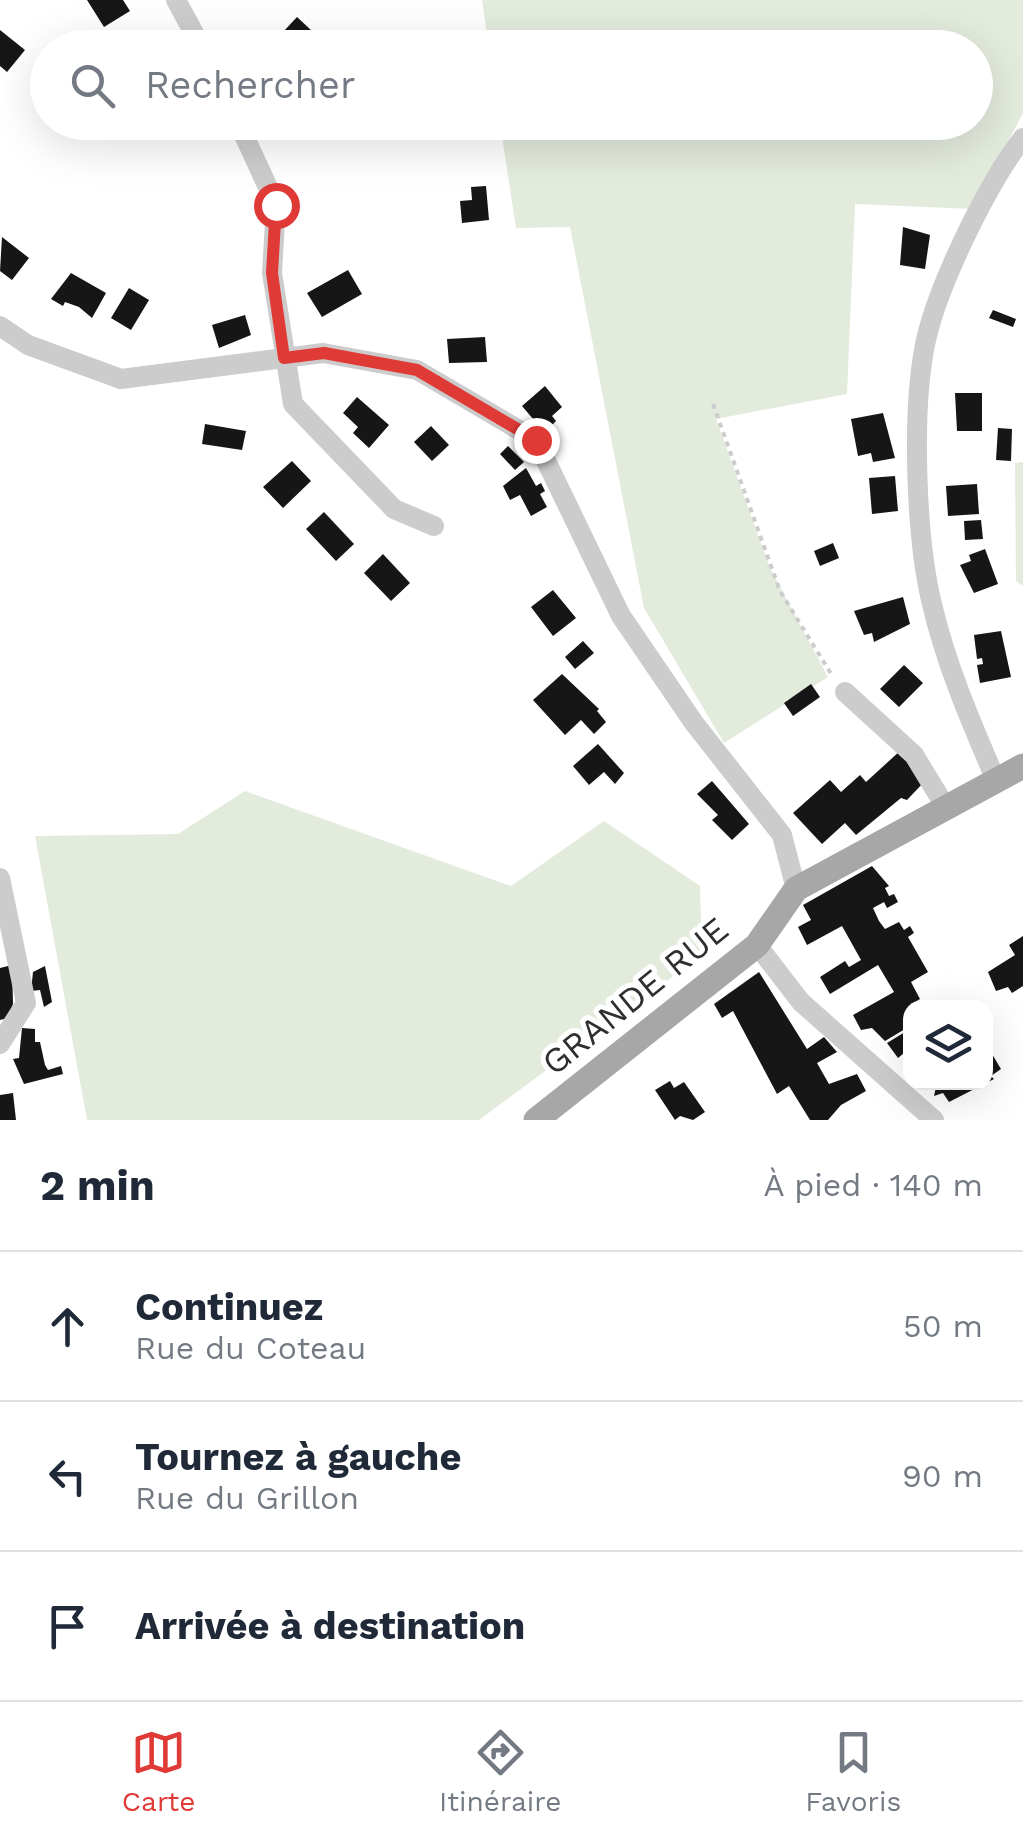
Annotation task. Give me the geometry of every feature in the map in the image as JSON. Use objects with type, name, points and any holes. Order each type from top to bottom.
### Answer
[{"type":"main road","name":"GRANDE RUE","points":[[536,1120],[756,945],[796,889],[1023,766]]},
{"type":"street","points":[[176,0],[192,30]]},
{"type":"street","points":[[996,778],[958,690],[930,597],[920,504],[921,389],[924,348],[948,276],[1023,138]]},
{"type":"street","points":[[246,140],[276,205],[272,273],[292,404],[394,509],[434,526]]},
{"type":"street","points":[[0,326],[28,345],[121,380],[324,353],[417,370],[536,440],[621,616],[694,723],[782,835],[796,889]]},
{"type":"street","points":[[844,692],[914,755],[946,806]]},
{"type":"street","points":[[0,878],[26,1003],[0,1044]]},
{"type":"street","points":[[756,945],[801,1002],[934,1120]]},
{"type":"path","points":[[713,404],[780,591],[844,692]]},
{"type":"shaded area","points":[[482,0],[1023,0],[1023,113],[973,209],[855,204],[847,394],[716,419],[770,568],[828,677],[724,743],[644,608],[570,227],[516,228],[503,140],[993,140],[993,30],[486,30]]},
{"type":"shaded area","points":[[1023,462],[1023,586],[1016,581],[1015,463]]},
{"type":"shaded area","points":[[245,791],[511,886],[604,821],[700,886],[702,955],[479,1120],[87,1120],[35,836],[178,834]]},
{"type":"building","points":[[87,0],[123,0],[130,11],[104,27]]},
{"type":"building","points":[[297,17],[311,30],[285,30]]},
{"type":"building","points":[[0,30],[25,50],[7,72],[0,66]]},
{"type":"building","points":[[486,186],[489,220],[462,223],[460,201],[472,200],[471,187]]},
{"type":"building","points":[[903,227],[930,235],[925,269],[900,265]]},
{"type":"building","points":[[2,237],[29,258],[12,280],[0,271]]},
{"type":"building","points":[[348,270],[362,294],[322,317],[307,293]]},
{"type":"building","points":[[71,273],[106,293],[92,318],[79,307],[65,302],[63,306],[51,299]]},
{"type":"building","points":[[129,288],[149,300],[131,330],[111,318]]},
{"type":"building","points":[[993,310],[1016,319],[1013,327],[989,318]]},
{"type":"building","points":[[245,315],[251,335],[219,348],[212,325]]},
{"type":"building","points":[[485,337],[487,362],[449,363],[447,339]]},
{"type":"building","points":[[545,386],[562,407],[552,416],[556,421],[550,427],[546,421],[539,426],[522,406]]},
{"type":"building","points":[[955,393],[982,393],[982,431],[957,431]]},
{"type":"building","points":[[357,397],[389,425],[369,448],[353,433],[358,427],[343,413]]},
{"type":"building","points":[[883,413],[895,458],[873,462],[871,453],[858,456],[851,419]]},
{"type":"building","points":[[205,424],[246,431],[242,450],[202,444]]},
{"type":"building","points":[[431,426],[449,445],[432,461],[414,442]]},
{"type":"building","points":[[998,428],[1012,429],[1011,461],[996,460]]},
{"type":"building","points":[[508,446],[524,462],[515,470],[500,454]]},
{"type":"building","points":[[292,461],[311,481],[283,508],[263,487]]},
{"type":"building","points":[[526,468],[536,486],[541,483],[545,491],[540,494],[547,507],[531,516],[520,495],[510,500],[503,486]]},
{"type":"building","points":[[895,476],[898,511],[872,514],[869,478]]},
{"type":"building","points":[[977,484],[979,514],[948,516],[946,486]]},
{"type":"building","points":[[324,512],[354,544],[336,561],[306,529]]},
{"type":"building","points":[[981,520],[983,539],[965,540],[964,521]]},
{"type":"building","points":[[833,543],[839,558],[820,566],[814,551]]},
{"type":"building","points":[[985,549],[998,584],[974,593],[960,565],[971,561],[969,555]]},
{"type":"building","points":[[383,554],[410,583],[391,601],[364,573]]},
{"type":"building","points":[[553,590],[576,618],[553,636],[531,607]]},
{"type":"building","points":[[903,597],[910,624],[874,642],[872,633],[864,635],[854,611]]},
{"type":"building","points":[[1001,631],[1011,677],[980,683],[977,665],[983,664],[982,658],[977,659],[974,635]]},
{"type":"building","points":[[583,641],[594,653],[575,669],[565,657]]},
{"type":"building","points":[[904,665],[923,683],[899,707],[880,689]]},
{"type":"building","points":[[562,674],[599,709],[606,722],[594,734],[581,720],[565,735],[533,700]]},
{"type":"building","points":[[811,684],[820,697],[793,716],[784,703]]},
{"type":"building","points":[[598,744],[624,773],[615,784],[604,772],[589,785],[573,766]]},
{"type":"building","points":[[901,750],[924,782],[907,800],[901,798],[856,835],[845,823],[822,844],[793,813],[830,780],[841,792],[860,775],[866,782]]},
{"type":"building","points":[[712,781],[749,824],[732,840],[712,820],[718,815],[697,794]]},
{"type":"building","points":[[872,866],[889,886],[885,888],[889,896],[894,894],[898,902],[887,908],[884,902],[873,908],[885,929],[899,922],[904,930],[910,926],[914,933],[908,937],[928,972],[911,982],[920,999],[903,1000],[903,1030],[885,1041],[872,1028],[861,1030],[853,1015],[894,992],[878,965],[830,994],[820,977],[845,961],[849,967],[861,960],[842,926],[807,945],[798,927],[811,920],[803,905]]},
{"type":"building","points":[[1023,936],[1023,986],[1012,993],[1008,987],[996,991],[988,972],[1015,955],[1009,945]]},
{"type":"building","points":[[12,965],[13,1004],[8,1018],[0,1020],[0,968]]},
{"type":"building","points":[[45,966],[52,1002],[44,1007],[40,990],[31,991],[33,972]]},
{"type":"building","points":[[759,972],[807,1049],[824,1037],[837,1052],[817,1063],[829,1084],[857,1074],[866,1091],[841,1105],[828,1120],[810,1120],[789,1086],[777,1094],[733,1011],[722,1018],[714,1004]]},
{"type":"building","points":[[22,1028],[35,1029],[35,1042],[40,1042],[48,1070],[61,1066],[63,1074],[24,1084],[13,1059],[19,1058]]},
{"type":"building","points":[[903,1033],[903,1054],[898,1058],[887,1043]]},
{"type":"building","points":[[993,1056],[1001,1069],[993,1075]]},
{"type":"building","points":[[670,1081],[674,1088],[684,1082],[705,1112],[693,1120],[680,1116],[675,1120],[655,1090]]},
{"type":"building","points":[[935,1090],[972,1090],[949,1102],[943,1093],[934,1096]]},
{"type":"building","points":[[13,1093],[16,1120],[0,1120],[0,1095]]},
{"type":"route","points":[[276,205],[272,273],[284,358],[324,353],[417,370],[536,440]]}]
